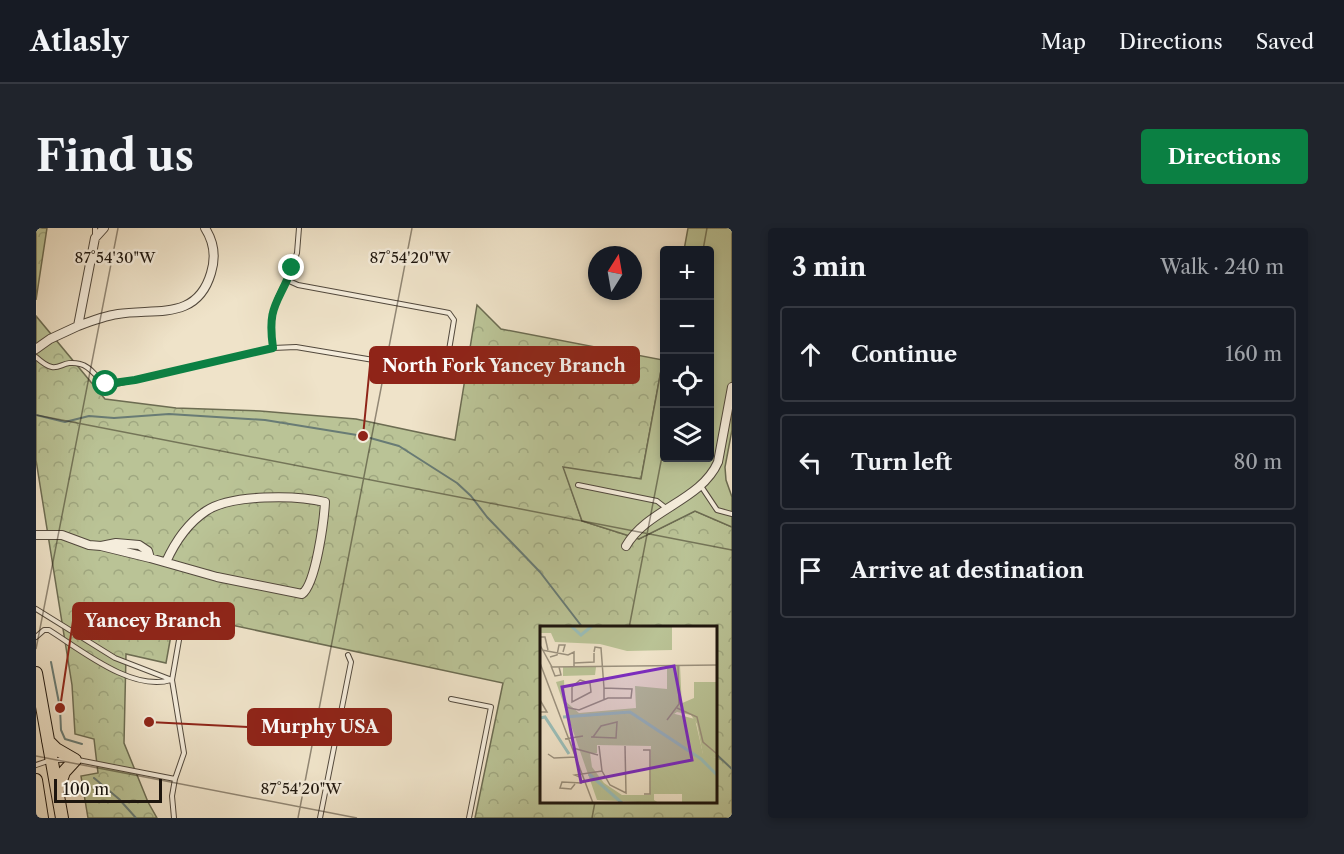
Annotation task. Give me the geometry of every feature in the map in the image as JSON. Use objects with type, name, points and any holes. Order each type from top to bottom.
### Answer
[{"type":"main road","points":[[36,673],[62,818]]},
{"type":"main road","points":[[48,741],[56,749],[75,760],[64,772],[57,792]]},
{"type":"main road","points":[[37,786],[42,818]]},
{"type":"street","points":[[78,326],[95,238],[104,228]]},
{"type":"street","points":[[36,349],[50,339],[78,326],[117,314],[178,309],[198,296],[208,283],[213,267],[214,250],[205,228]]},
{"type":"street","points":[[626,546],[639,530],[700,485],[715,471],[732,387]]},
{"type":"street","points":[[36,535],[62,535],[217,577],[302,594],[308,588],[312,576],[324,525],[325,502],[309,498],[276,497],[222,503],[206,510],[190,525],[179,538],[166,562]]},
{"type":"lane","points":[[95,228],[95,238]]},
{"type":"lane","points":[[273,348],[272,312],[288,280],[297,253],[299,228]]},
{"type":"lane","points":[[36,357],[46,366],[53,368],[77,363],[85,365],[103,383],[112,385],[273,348],[296,347],[439,371],[446,367],[454,324],[449,313],[298,285],[288,280]]},
{"type":"lane","points":[[578,485],[657,501],[666,509]]},
{"type":"lane","points":[[700,485],[717,510],[732,514]]},
{"type":"lane","points":[[36,609],[115,658],[172,680]]},
{"type":"lane","points":[[174,818],[172,796],[184,753],[172,680],[182,627],[186,622]]},
{"type":"lane","points":[[36,636],[44,630],[49,630],[108,668],[130,676],[163,683],[172,680]]},
{"type":"lane","points":[[320,818],[351,662],[348,656]]},
{"type":"lane","points":[[451,699],[491,707],[469,818]]},
{"type":"lane","points":[[36,765],[51,760],[89,760],[175,779]]},
{"type":"green space","points":[[36,228],[47,228],[36,300]]},
{"type":"green space","points":[[688,228],[732,228],[732,430],[725,467],[726,480],[732,497],[732,527],[695,511],[639,539],[582,521],[563,467],[641,479],[660,376],[660,462],[714,462],[714,246],[685,246]]},
{"type":"green space","points":[[477,305],[501,329],[660,359],[660,376],[641,479],[564,468],[582,521],[639,539],[695,511],[732,527],[732,818],[475,818],[503,683],[175,613],[166,663],[126,654],[124,743],[157,818],[88,818],[81,776],[98,773],[94,739],[75,734],[72,685],[36,460],[36,316],[105,399],[176,408],[260,411],[356,419],[455,440]]},
{"type":"waterway","points":[[36,415],[65,422],[89,416],[114,418],[169,414],[265,420],[363,436],[399,446],[457,483],[471,496],[487,517],[540,572],[581,626]]},
{"type":"waterway","points":[[51,662],[60,708],[61,730],[65,739],[82,744]]},
{"type":"waterway","points":[[717,755],[732,769]]},
{"type":"waterway","points":[[94,778],[119,799],[136,818]]},
{"type":"place","name":"North Fork Yancey Branch","points":[[363,436]]},
{"type":"place","name":"Yancey Branch","points":[[60,708]]},
{"type":"place","name":"Murphy USA","points":[[149,722]]},
{"type":"route","points":[[106,384],[118,384],[273,348],[272,312],[292,268]]}]
